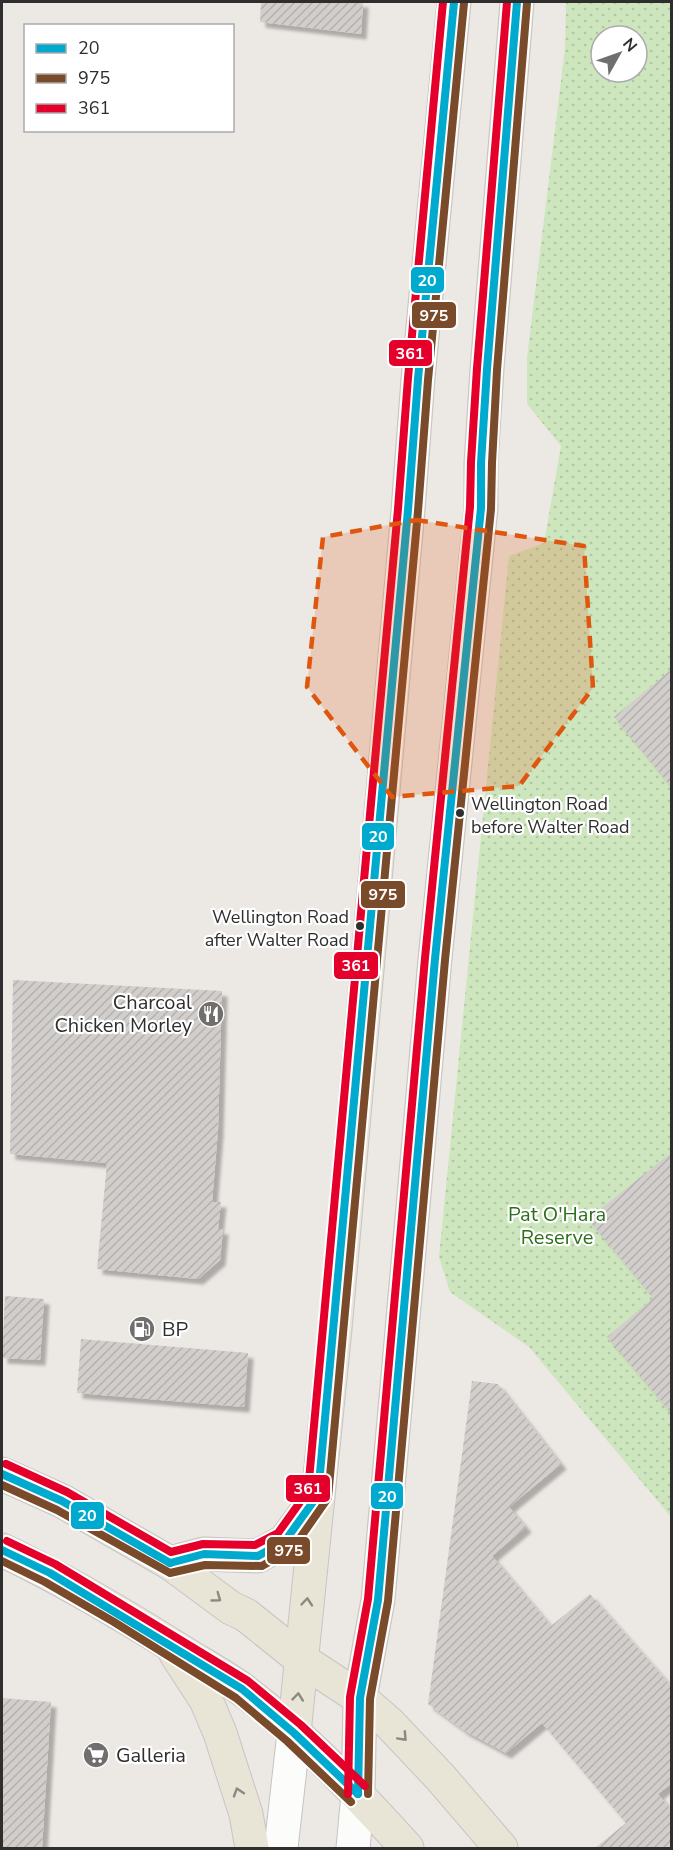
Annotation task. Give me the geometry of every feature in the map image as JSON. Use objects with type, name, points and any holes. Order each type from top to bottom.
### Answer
[{"type":"main road","points":[[294,1733],[318,1495],[454,2]]},
{"type":"main road","points":[[358,1794],[360,1698],[378,1600],[436,948],[481,508],[481,464],[487,369],[517,2]]},
{"type":"main road","points":[[2,1474],[62,1501],[170,1563],[231,1608],[246,1616],[302,1660],[360,1698],[404,1738],[501,1848]]},
{"type":"main road","points":[[170,1563],[204,1554],[258,1556],[285,1541],[318,1495]]},
{"type":"main road","points":[[2,1550],[50,1573],[242,1689],[294,1733],[358,1794],[407,1848]]},
{"type":"main road","points":[[169,1644],[206,1700],[220,1733],[246,1814],[252,1848]]},
{"type":"street","points":[[281,1848],[294,1733]]},
{"type":"street","points":[[353,1848],[358,1794]]},
{"type":"highlighted area","points":[[416,520],[584,546],[593,688],[519,786],[392,797],[307,687],[323,537]]},
{"type":"green space","name":"Pat O'Hara Reserve","points":[[566,2],[671,2],[671,1517],[529,1347],[450,1292],[439,1257],[509,556],[544,543],[561,446],[527,404],[527,358],[565,48]]},
{"type":"building","points":[[261,2],[363,2],[361,34],[260,22]]},
{"type":"building","points":[[672,669],[672,788],[614,717]]},
{"type":"building","points":[[13,980],[222,991],[218,1130],[212,1202],[221,1202],[218,1229],[223,1229],[220,1260],[198,1279],[97,1269],[107,1163],[10,1154]]},
{"type":"building","points":[[672,1152],[672,1414],[607,1337],[653,1298],[588,1219]]},
{"type":"building","points":[[5,1296],[44,1299],[40,1360],[2,1358]]},
{"type":"building","points":[[81,1339],[248,1353],[244,1407],[77,1393]]},
{"type":"building","points":[[472,1381],[498,1384],[561,1464],[509,1507],[526,1527],[492,1556],[551,1626],[590,1594],[672,1687],[672,1783],[658,1794],[672,1811],[672,1848],[595,1848],[626,1823],[542,1723],[506,1753],[465,1731],[428,1704]]},
{"type":"building","points":[[2,1698],[51,1702],[42,1848],[2,1848]]},
{"type":"transit line","name":"361","points":[[6,1464],[67,1492],[171,1552],[203,1544],[255,1545],[278,1533],[308,1491],[443,2]]},
{"type":"transit line","name":"20","points":[[170,1563],[204,1554],[258,1556],[285,1541],[318,1495],[454,2]]},
{"type":"transit line","name":"361","points":[[348,1794],[350,1697],[368,1599],[425,958],[470,507],[477,368],[507,2]]},
{"type":"transit line","name":"20","points":[[358,1794],[360,1698],[378,1600],[435,959],[481,508],[481,463],[487,369],[517,2]]},
{"type":"transit line","name":"975","points":[[2,1485],[57,1510],[170,1573],[205,1565],[262,1566],[293,1548],[328,1498],[464,3]]},
{"type":"transit line","name":"975","points":[[368,1794],[370,1699],[388,1601],[445,960],[491,509],[497,370],[527,3]]},
{"type":"transit line","name":"20","points":[[2,1474],[62,1501],[170,1563]]},
{"type":"transit line","name":"361","points":[[7,1541],[55,1564],[248,1681],[301,1725],[365,1786]]},
{"type":"transit line","name":"20","points":[[2,1550],[50,1573],[242,1689],[294,1733],[358,1794]]},
{"type":"transit line","name":"975","points":[[2,1561],[45,1582],[114,1622],[236,1698],[287,1741],[351,1802]]},
{"type":"place","name":"Wellington Road before Walter Road","points":[[460,813]]},
{"type":"place","name":"Wellington Road after Walter Road","points":[[360,926]]},
{"type":"place","name":"Charcoal Chicken Morley","points":[[211,1014]]},
{"type":"place","name":"BP","points":[[142,1329]]},
{"type":"place","name":"Galleria","points":[[96,1755]]}]
